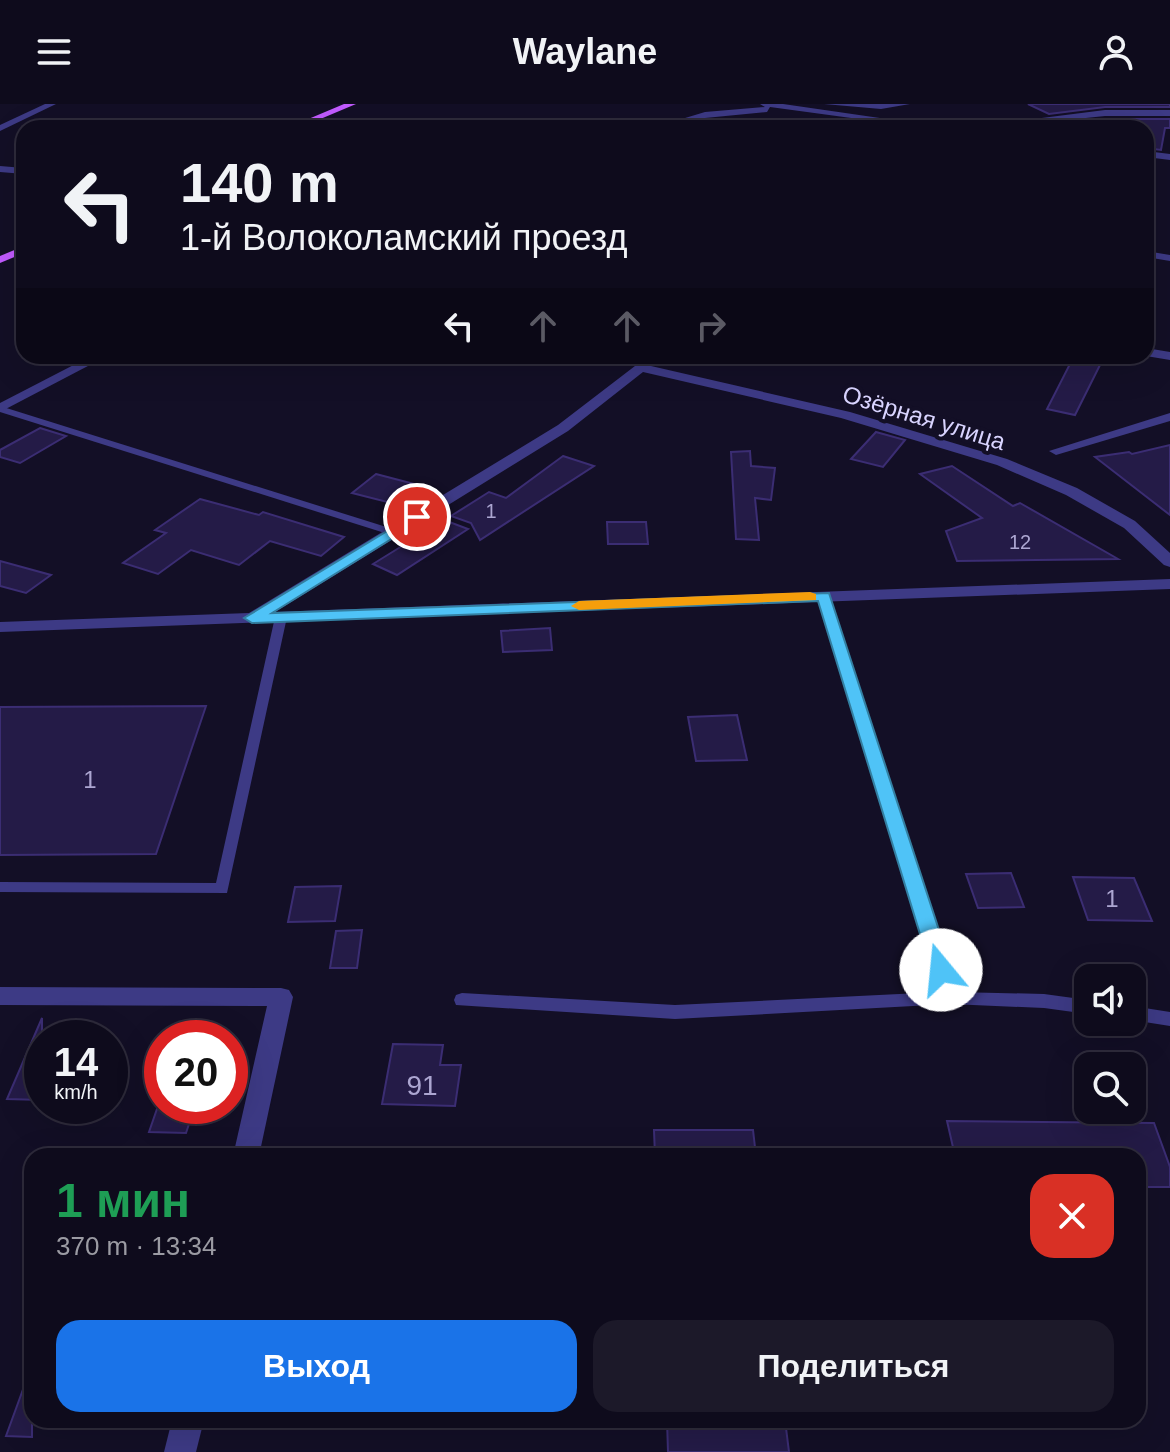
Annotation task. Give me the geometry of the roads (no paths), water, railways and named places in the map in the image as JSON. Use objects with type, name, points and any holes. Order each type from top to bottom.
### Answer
[{"type":"main road","points":[[311,120],[352,104]]},
{"type":"main road","points":[[327,120],[367,104]]},
{"type":"street","points":[[17,120],[52,104]]},
{"type":"street","points":[[685,120],[766,109],[870,120]]},
{"type":"street","points":[[1041,120],[1105,113],[1170,113]]},
{"type":"street","points":[[0,409],[86,364]]},
{"type":"street","points":[[252,618],[563,428],[640,364]]},
{"type":"street","name":"Озёрная улица","points":[[659,364],[961,448],[1028,473],[1127,520],[1170,562]]},
{"type":"street","points":[[1056,451],[1170,417]]},
{"type":"street","points":[[0,627],[1170,584]]},
{"type":"street","points":[[0,996],[281,997],[248,1148]]},
{"type":"street","points":[[180,1452],[186,1428]]},
{"type":"lane","points":[[827,104],[881,107],[907,104]]},
{"type":"lane","points":[[0,409],[392,532]]},
{"type":"lane","points":[[824,596],[950,998]]},
{"type":"lane","points":[[0,887],[222,889],[281,617]]},
{"type":"lane","points":[[462,1000],[675,1012],[950,998],[1074,1005]]},
{"type":"lane","points":[[1146,1015],[1170,1019]]}]
